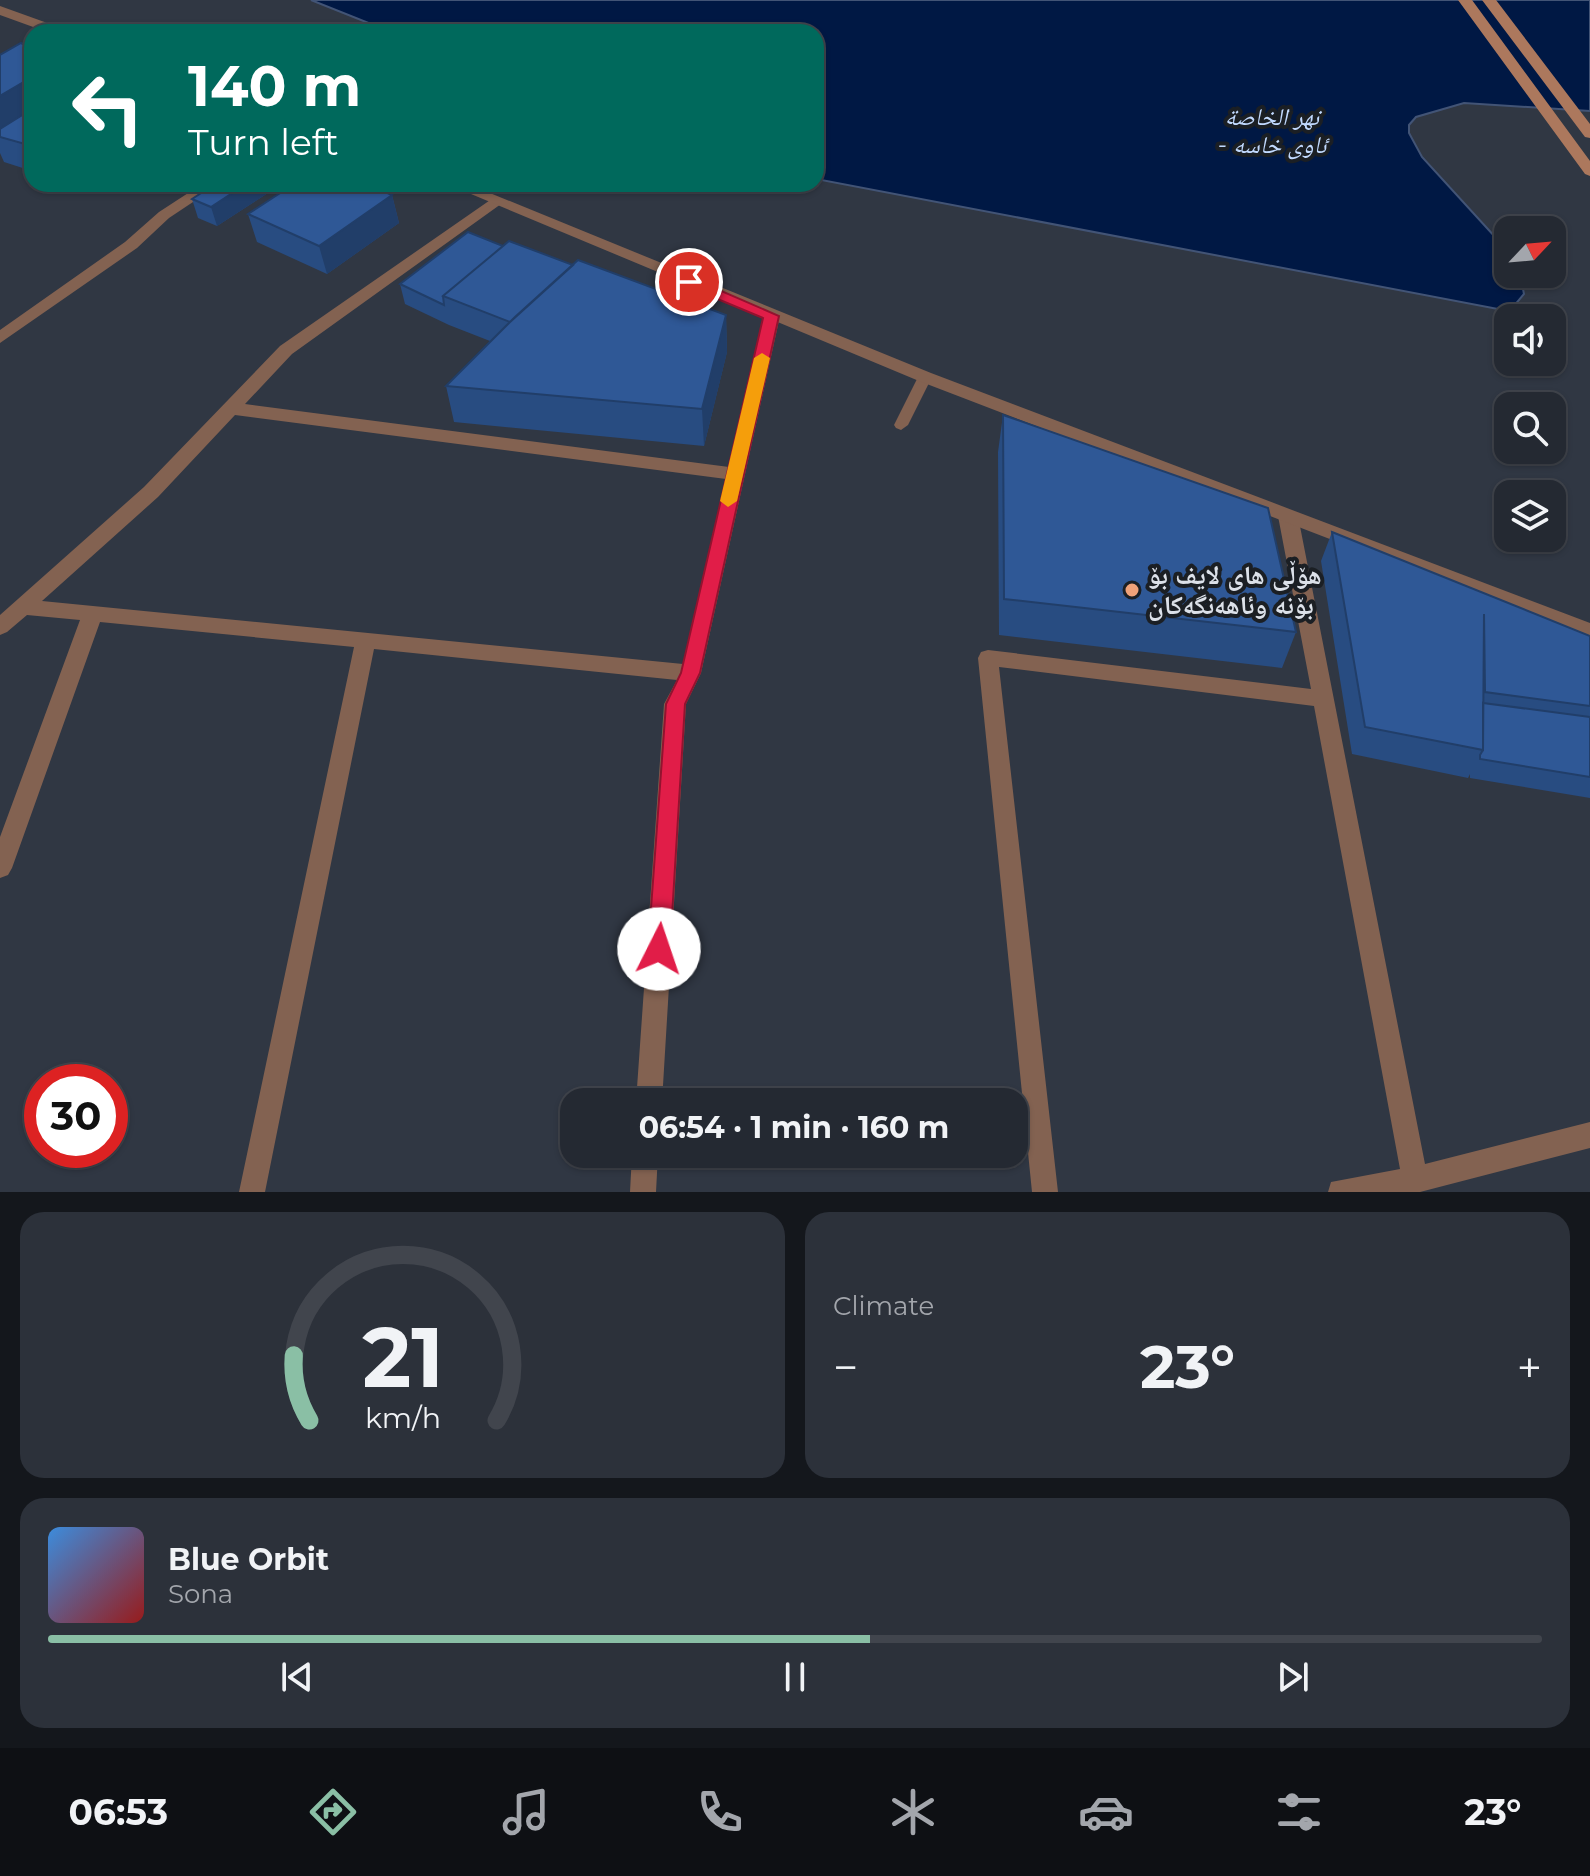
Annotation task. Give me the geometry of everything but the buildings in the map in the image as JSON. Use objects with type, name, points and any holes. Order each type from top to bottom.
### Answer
[{"type":"main road","points":[[1465,0],[1590,171]]},
{"type":"main road","points":[[1489,0],[1590,134]]},
{"type":"street","points":[[2,13],[35,24]]},
{"type":"street","points":[[0,338],[131,245],[164,215],[200,192]]},
{"type":"street","points":[[474,192],[925,377],[1590,631]]},
{"type":"street","points":[[0,627],[26,607],[151,492],[286,350],[496,201]]},
{"type":"street","points":[[650,1088],[675,704],[691,673],[772,316]]},
{"type":"street","points":[[229,408],[734,474]]},
{"type":"street","points":[[1288,516],[1415,1180]]},
{"type":"street","points":[[26,607],[691,673]]},
{"type":"street","points":[[0,868],[93,613]]},
{"type":"street","points":[[252,1192],[366,640]]},
{"type":"street","points":[[1045,1192],[988,658],[1323,699]]},
{"type":"street","points":[[1341,1192],[1415,1180],[1590,1135]]},
{"type":"street","points":[[643,1192],[644,1168]]},
{"type":"lane","points":[[901,425],[925,377]]},
{"type":"water","name":"نهر الخاصة - ئاوی خاسە","points":[[311,0],[1590,0],[1590,111],[1464,103],[1416,117],[1409,125],[1409,133],[1422,157],[1494,236],[1494,288],[1523,288],[1524,294],[1516,304],[1494,304],[1494,308],[824,181],[824,24],[371,24]]},
{"type":"slow traffic","points":[[728,501],[762,358]]},
{"type":"place","name":"هۆڵی های لایف بۆ بۆنە وئاهەنگەکان","points":[[1132,590]]},
{"type":"route","points":[[659,949],[675,704],[691,673],[772,316],[689,282]]}]
